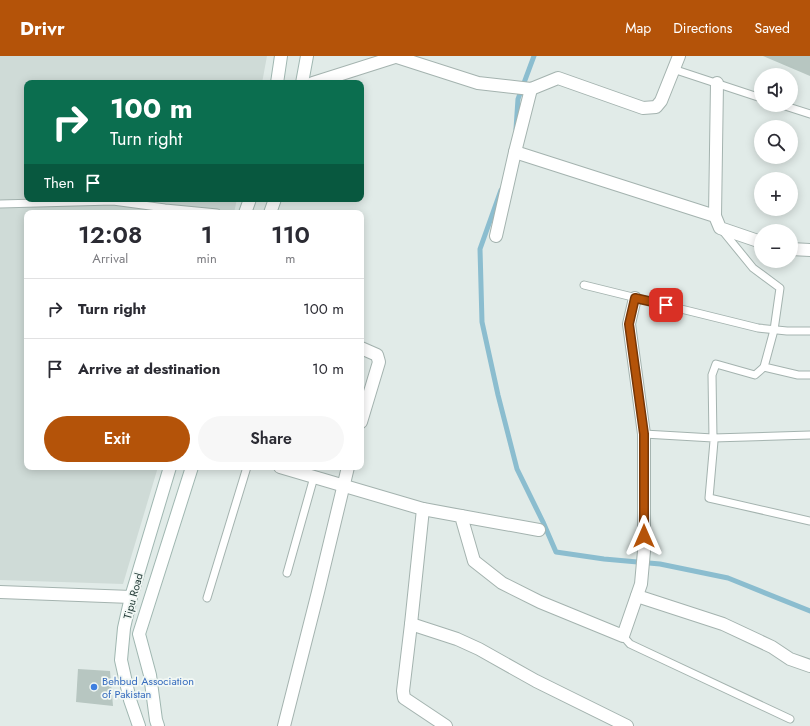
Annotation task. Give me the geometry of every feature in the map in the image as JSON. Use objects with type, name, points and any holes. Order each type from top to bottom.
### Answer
[{"type":"street","points":[[278,80],[282,56]]},
{"type":"street","points":[[303,80],[307,56]]},
{"type":"street","points":[[322,80],[397,56],[478,83],[531,89],[558,78],[643,108],[656,107],[679,56]]},
{"type":"street","points":[[717,83],[714,216],[720,228],[754,240]]},
{"type":"street","points":[[496,236],[531,89]]},
{"type":"street","points":[[515,152],[714,216]]},
{"type":"street","points":[[798,249],[810,250]]},
{"type":"street","points":[[461,516],[474,561],[502,583],[540,602],[623,636],[637,596],[643,573],[644,551],[644,434],[629,324],[635,298]]},
{"type":"street","points":[[364,349],[377,355],[378,362],[364,411]]},
{"type":"street","name":"Tipu Road","points":[[139,726],[130,700],[121,660],[124,628],[131,597],[169,470]]},
{"type":"street","points":[[158,726],[150,675],[139,634],[191,470]]},
{"type":"street","points":[[290,470],[423,509],[539,530]]},
{"type":"street","points":[[284,726],[318,592],[342,485],[347,470]]},
{"type":"street","points":[[423,509],[403,691],[404,698],[446,726]]},
{"type":"street","points":[[0,592],[131,597]]},
{"type":"street","points":[[637,596],[723,624],[772,647],[790,659],[810,666]]},
{"type":"street","points":[[411,624],[462,641],[536,681],[627,726]]},
{"type":"lane","points":[[673,69],[754,96]]},
{"type":"lane","points":[[798,110],[810,114]]},
{"type":"lane","points":[[0,204],[58,202]]},
{"type":"lane","points":[[128,202],[185,210]]},
{"type":"lane","points":[[720,228],[753,268],[780,288],[774,330],[764,367],[755,374],[716,364],[712,375],[714,440],[710,498],[810,521]]},
{"type":"lane","points":[[584,285],[758,328],[787,331],[810,331]]},
{"type":"lane","points":[[764,367],[798,375],[810,375]]},
{"type":"lane","points":[[644,434],[713,438],[810,435]]},
{"type":"lane","points":[[207,598],[246,470]]},
{"type":"lane","points":[[287,573],[314,477]]},
{"type":"lane","points":[[623,636],[630,644],[790,719]]},
{"type":"shaded area","points":[[0,56],[267,56],[263,80],[24,80],[24,202],[236,202],[235,210],[24,210],[24,470],[157,470],[123,584],[0,580]]},
{"type":"building","points":[[763,56],[810,56],[810,76],[798,71],[798,68],[791,68]]},
{"type":"building","name":"Behbud Association of Pakistan","points":[[78,669],[110,671],[113,706],[76,702]]},
{"type":"waterway","points":[[516,129],[518,99],[534,56]]},
{"type":"waterway","points":[[501,190],[480,249],[482,322],[498,395],[517,469],[556,552],[604,559],[660,564],[728,578],[810,611]]},
{"type":"place","name":"Behbud Association of Pakistan","points":[[94,687]]},
{"type":"route","points":[[644,536],[644,434],[629,324],[635,298],[666,305]]}]
